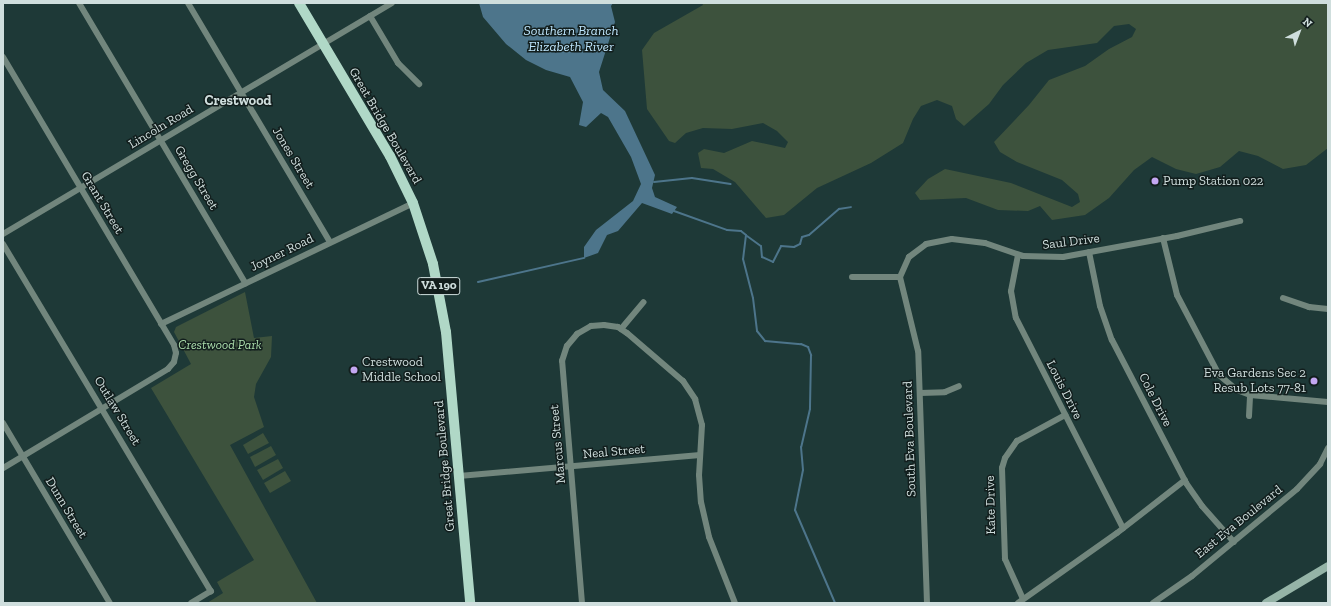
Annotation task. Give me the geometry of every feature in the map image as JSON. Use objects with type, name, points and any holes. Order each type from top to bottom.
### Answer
[{"type":"main road","name":"Great Bridge Boulevard","points":[[298,3],[390,156],[413,202],[433,264],[442,299],[470,603]]},
{"type":"main road","points":[[1266,603],[1328,566]]},
{"type":"street","name":"Gregg Street","points":[[79,3],[245,283]]},
{"type":"street","name":"Jones Street","points":[[188,3],[330,242]]},
{"type":"street","name":"Lincoln Road","points":[[3,234],[392,3]]},
{"type":"street","points":[[370,16],[398,63],[419,84]]},
{"type":"street","name":"Grant Street","points":[[3,57],[174,345],[174,362],[168,369],[102,408]]},
{"type":"street","name":"Joyner Road","points":[[161,324],[413,202]]},
{"type":"street","name":"Saul Drive","points":[[900,277],[909,257],[926,244],[939,240],[972,240],[1018,255],[1047,258],[1163,238],[1240,221]]},
{"type":"street","points":[[1163,238],[1177,295],[1208,358],[1229,384],[1250,395],[1328,402]]},
{"type":"street","name":"Outlaw Street","points":[[3,244],[211,591],[191,603]]},
{"type":"street","name":"Cole Drive","points":[[1088,252],[1100,306],[1112,340],[1185,480],[1202,506],[1234,542]]},
{"type":"street","name":"Louis Drive","points":[[1018,255],[1011,291],[1016,318],[1123,528]]},
{"type":"street","points":[[852,277],[900,277]]},
{"type":"street","name":"South Eva Boulevard","points":[[900,277],[917,340],[927,603]]},
{"type":"street","points":[[1283,298],[1309,307],[1328,309]]},
{"type":"street","points":[[644,302],[621,329],[672,371],[691,391],[702,425],[700,491],[704,517],[735,603]]},
{"type":"street","name":"Marcus Street","points":[[582,603],[563,356],[572,339],[582,330],[604,325],[621,329]]},
{"type":"street","points":[[920,393],[945,392],[959,386]]},
{"type":"street","points":[[1249,416],[1250,395]]},
{"type":"street","points":[[3,468],[102,408]]},
{"type":"street","name":"Kate Drive","points":[[1020,601],[1005,559],[1002,468],[1005,458],[1017,441],[1065,415]]},
{"type":"street","name":"Dunn Street","points":[[3,423],[110,603]]},
{"type":"street","name":"East Eva Boulevard","points":[[1153,603],[1234,542],[1303,484],[1320,464],[1328,448]]},
{"type":"street","name":"Neal Street","points":[[459,476],[700,455]]},
{"type":"street","points":[[1020,601],[1123,528],[1185,480]]},
{"type":"green space","points":[[702,3],[1328,3],[1328,148],[1306,165],[1283,169],[1258,156],[1239,151],[1220,167],[1196,174],[1176,169],[1152,157],[1134,170],[1109,198],[1085,215],[1052,220],[1040,206],[1028,211],[998,210],[966,198],[920,200],[915,193],[928,179],[945,169],[1011,183],[1072,207],[1080,202],[1078,194],[1062,180],[1017,162],[1000,152],[994,142],[1029,105],[1049,80],[1085,66],[1109,49],[1132,37],[1136,29],[1129,24],[1114,26],[1097,43],[1048,50],[1026,63],[1003,85],[989,104],[964,126],[956,119],[952,106],[937,100],[921,106],[913,119],[903,143],[871,163],[817,188],[784,215],[766,218],[735,182],[713,169],[701,168],[698,153],[704,149],[724,153],[752,141],[785,148],[788,142],[777,131],[763,123],[732,129],[703,128],[686,133],[675,143],[669,141],[647,109],[642,50],[654,33],[703,5]]},
{"type":"green space","name":"Crestwood Park","points":[[245,292],[254,338],[272,336],[271,357],[256,384],[254,397],[264,427],[230,445],[317,603],[207,603],[223,593],[217,582],[254,560],[151,388],[191,364],[174,332],[176,327]]},
{"type":"green space","points":[[263,433],[269,443],[248,454],[243,445]]},
{"type":"green space","points":[[271,446],[276,455],[255,467],[250,457]]},
{"type":"green space","points":[[278,459],[283,468],[263,480],[257,470]]},
{"type":"green space","points":[[285,471],[291,481],[270,493],[264,483]]},
{"type":"water","name":"Southern Branch Elizabeth River","points":[[479,3],[613,3],[611,6],[615,22],[599,72],[603,90],[625,111],[655,175],[652,188],[655,197],[677,207],[672,214],[642,203],[618,231],[607,235],[598,253],[584,258],[584,247],[596,230],[633,201],[641,184],[631,157],[608,117],[601,113],[586,127],[579,125],[583,102],[570,77],[546,70],[526,60],[506,44],[483,17]]},
{"type":"waterway","points":[[654,182],[692,178],[731,184]]},
{"type":"waterway","points":[[747,236],[761,246],[762,257],[773,262],[781,246],[794,247],[800,244],[802,237],[809,235],[839,209],[851,207]]},
{"type":"waterway","points":[[674,211],[727,230],[741,231],[746,235],[743,259],[753,298],[757,331],[765,341],[801,344],[808,347],[811,355],[810,409],[801,447],[803,470],[795,510],[835,603]]},
{"type":"waterway","points":[[478,282],[584,258]]},
{"type":"place","name":"Pump Station 022","points":[[1155,181]]},
{"type":"place","name":"Crestwood Middle School","points":[[354,370]]},
{"type":"place","name":"Eva Gardens Sec 2 Resub Lots 77-81","points":[[1314,381]]},
{"type":"district","name":"Crestwood","points":[[238,101]]}]
